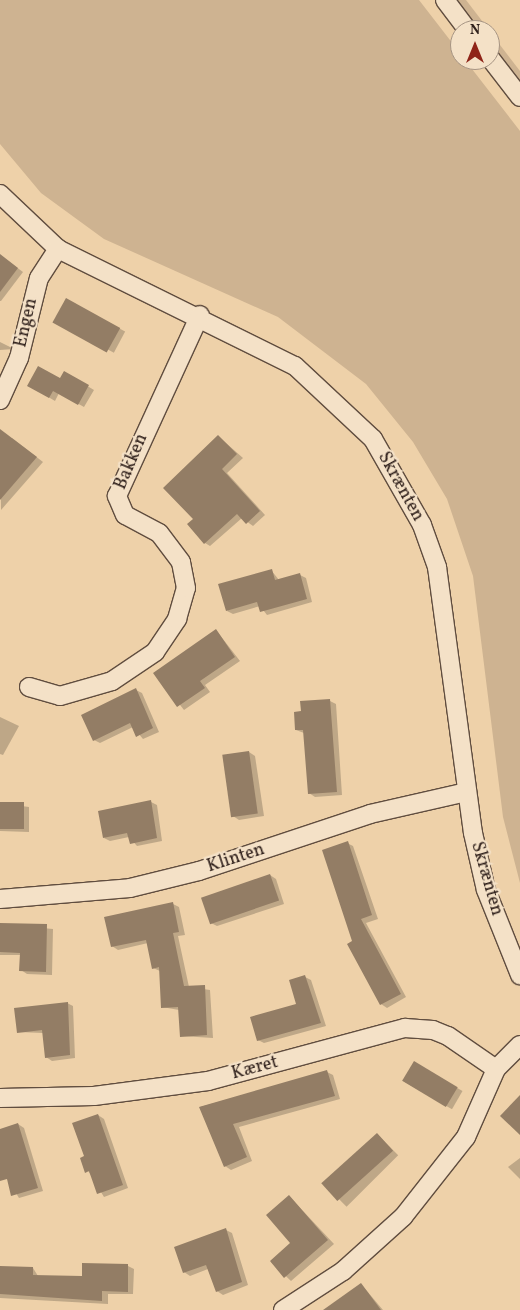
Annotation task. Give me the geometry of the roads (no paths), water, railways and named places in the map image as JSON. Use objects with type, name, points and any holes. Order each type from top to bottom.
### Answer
[{"type":"street","points":[[445,0],[460,20]]},
{"type":"street","points":[[499,70],[520,97]]},
{"type":"street","name":"Skrænten","points":[[0,194],[58,249],[200,315],[295,366],[326,391],[373,439],[398,479],[422,525],[438,574],[467,792],[486,890],[520,975]]},
{"type":"street","name":"Engen","points":[[0,400],[19,358],[38,278],[58,249]]},
{"type":"street","name":"Bakken","points":[[29,688],[66,695],[112,681],[155,652],[177,619],[186,588],[181,562],[159,533],[125,515],[117,496],[200,315]]},
{"type":"street","name":"Klinten","points":[[0,899],[130,888],[215,866],[370,814],[467,792]]},
{"type":"street","name":"Kæret","points":[[0,1098],[94,1096],[199,1083],[405,1028],[448,1036],[496,1069]]},
{"type":"street","points":[[283,1310],[343,1271],[403,1217],[466,1137],[496,1069],[520,1045]]}]
